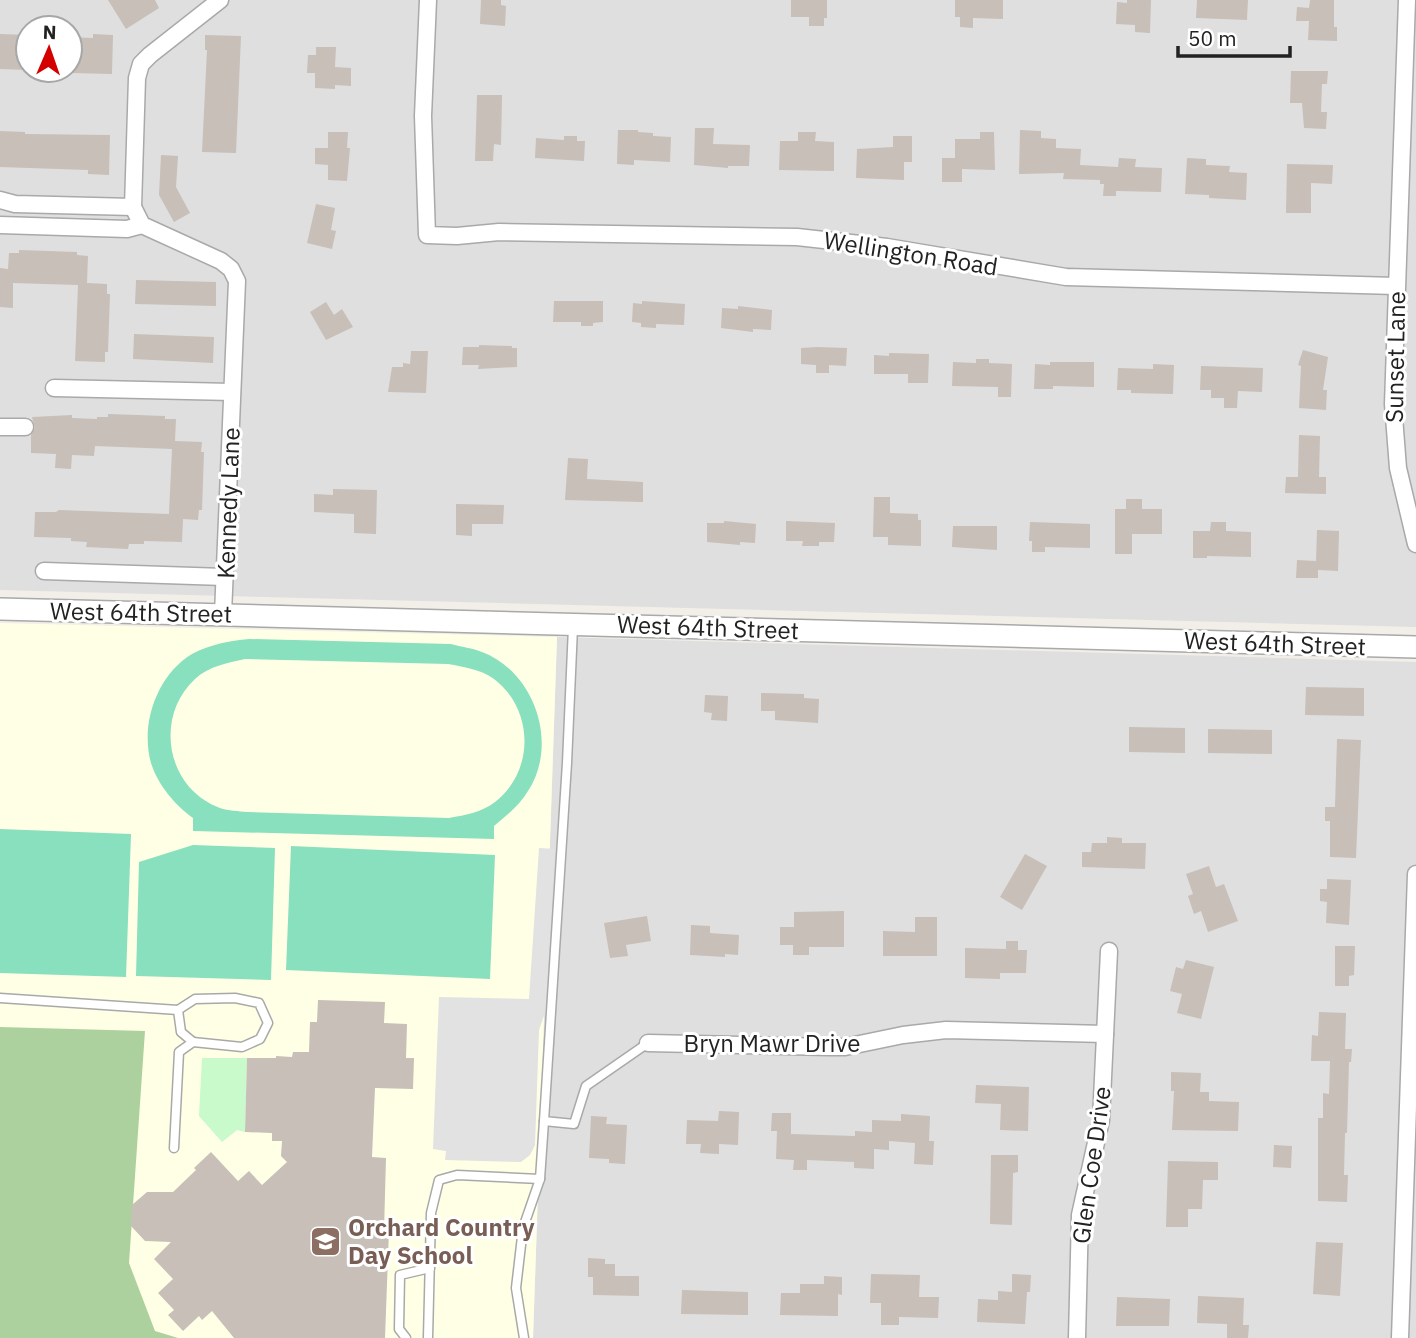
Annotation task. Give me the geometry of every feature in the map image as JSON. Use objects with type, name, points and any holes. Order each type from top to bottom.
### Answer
[{"type":"street","points":[[0,226],[127,229],[142,225],[133,207],[137,78],[141,64],[220,0]]},
{"type":"street","name":"Wellington Road","points":[[428,0],[423,116],[427,235],[499,232],[797,237],[858,242],[1066,277],[1395,286]]},
{"type":"street","name":"Sunset Lane","points":[[1406,0],[1392,404],[1400,481],[1416,544]]},
{"type":"street","points":[[0,200],[15,204],[133,207]]},
{"type":"street","name":"Kennedy Lane","points":[[142,225],[221,261],[231,269],[237,281],[223,614]]},
{"type":"street","name":"Kennedy Lane","points":[[54,388],[232,392]]},
{"type":"street","points":[[0,426],[25,427]]},
{"type":"street","name":"West 64th Street","points":[[44,571],[224,577]]},
{"type":"street","name":"West 64th Street","points":[[0,609],[1416,647]]},
{"type":"street","points":[[1400,1338],[1416,874]]},
{"type":"street","name":"Glen Coe Drive","points":[[1077,1338],[1080,1215],[1100,1126],[1109,950]]},
{"type":"street","name":"Bryn Mawr Drive","points":[[648,1043],[829,1048],[946,1030],[1105,1034]]},
{"type":"lane","points":[[524,1338],[516,1288],[523,1228],[540,1179],[574,623]]},
{"type":"lane","points":[[0,998],[178,1010],[195,999],[235,998],[259,1003],[268,1023],[260,1040],[242,1047],[193,1042],[181,1032],[178,1010]]},
{"type":"lane","points":[[174,1148],[180,1052],[193,1042]]},
{"type":"lane","points":[[544,1121],[574,1124],[586,1086],[648,1043]]},
{"type":"lane","points":[[428,1338],[431,1213],[439,1180],[457,1175],[540,1179]]},
{"type":"lane","points":[[406,1338],[398,1329],[400,1275],[430,1268]]},
{"type":"shaded area","points":[[0,0],[1416,0],[1416,627],[0,590]]},
{"type":"shaded area","points":[[0,623],[557,637],[533,1338],[0,1338]]},
{"type":"shaded area","points":[[557,637],[1416,662],[1416,1338],[533,1338]]},
{"type":"shaded area","points":[[539,848],[555,849],[546,1010],[539,1030],[535,1145],[530,1155],[521,1162],[445,1160],[446,1151],[433,1149],[439,997],[529,999]]},
{"type":"green space","points":[[249,639],[451,644],[482,652],[500,662],[516,676],[528,692],[536,711],[541,732],[541,752],[537,772],[528,791],[494,826],[494,839],[193,831],[193,818],[168,794],[151,763],[148,732],[154,702],[169,674],[192,654],[220,644]],"holes":[[[245,659],[448,664],[466,667],[494,679],[517,707],[522,723],[523,757],[517,774],[508,789],[495,802],[479,811],[449,818],[230,810],[220,808],[202,798],[188,785],[178,768],[172,750],[174,712],[182,695],[195,679],[212,668]]]},
{"type":"green space","points":[[0,829],[131,834],[126,977],[0,973]]},
{"type":"green space","points":[[193,845],[275,848],[271,980],[136,976],[139,862]]},
{"type":"green space","points":[[291,846],[495,855],[490,979],[286,970]]},
{"type":"green space","points":[[0,1027],[145,1031],[129,1263],[155,1331],[178,1338],[0,1338]]},
{"type":"green space","points":[[202,1058],[247,1058],[245,1132],[237,1130],[222,1142],[199,1116]]},
{"type":"building","points":[[108,0],[155,0],[159,8],[126,29]]},
{"type":"building","points":[[481,0],[501,0],[501,5],[506,6],[505,26],[480,24]]},
{"type":"building","points":[[791,0],[827,0],[824,26],[809,26],[809,17],[791,17]]},
{"type":"building","points":[[955,0],[1003,0],[1003,19],[973,18],[973,28],[960,27],[960,17],[955,17]]},
{"type":"building","points":[[1127,0],[1151,0],[1150,33],[1135,32],[1135,25],[1116,24],[1117,2],[1127,3]]},
{"type":"building","points":[[1197,0],[1248,0],[1247,20],[1196,18]]},
{"type":"building","points":[[1310,0],[1334,0],[1337,41],[1308,40],[1309,21],[1296,21],[1297,7],[1309,8]]},
{"type":"building","points":[[0,34],[14,34],[14,70],[0,69]]},
{"type":"building","points":[[93,34],[113,35],[112,74],[84,73],[84,38],[93,38]]},
{"type":"building","points":[[205,35],[241,36],[236,153],[202,152],[207,50]]},
{"type":"building","points":[[316,47],[336,47],[335,67],[351,68],[351,86],[335,85],[335,89],[315,88],[315,73],[307,73],[308,55],[316,55]]},
{"type":"building","points":[[1291,71],[1328,71],[1327,84],[1322,84],[1321,112],[1327,112],[1326,129],[1304,128],[1302,103],[1290,103]]},
{"type":"building","points":[[477,95],[502,95],[501,145],[494,144],[493,161],[475,161]]},
{"type":"building","points":[[695,128],[714,128],[713,144],[750,145],[749,166],[728,168],[694,165]]},
{"type":"building","points":[[618,130],[638,130],[653,133],[653,136],[671,137],[670,162],[634,160],[634,165],[617,164]]},
{"type":"building","points":[[1020,130],[1041,131],[1041,138],[1056,139],[1056,148],[1081,149],[1080,165],[1118,167],[1119,158],[1136,159],[1135,167],[1162,168],[1161,192],[1116,191],[1116,196],[1103,196],[1104,184],[1100,184],[1100,180],[1063,179],[1064,173],[1019,174]]},
{"type":"building","points":[[0,131],[110,135],[109,175],[88,174],[88,170],[0,167]]},
{"type":"building","points":[[328,132],[348,132],[347,148],[350,148],[347,181],[328,180],[328,165],[315,164],[315,148],[328,148]]},
{"type":"building","points":[[798,132],[816,132],[815,141],[834,142],[834,171],[779,170],[780,141],[798,141]]},
{"type":"building","points":[[980,132],[994,132],[995,170],[962,169],[962,182],[942,182],[942,158],[955,158],[955,139],[980,139]]},
{"type":"building","points":[[564,136],[577,136],[577,141],[585,141],[584,161],[535,158],[536,138],[564,140]]},
{"type":"building","points":[[893,136],[912,136],[912,162],[904,162],[904,180],[856,178],[857,149],[893,147]]},
{"type":"building","points":[[161,155],[178,156],[176,187],[190,213],[174,222],[159,195]]},
{"type":"building","points":[[1187,158],[1206,159],[1206,165],[1230,166],[1229,172],[1247,173],[1246,200],[1185,194]]},
{"type":"building","points":[[1287,164],[1333,165],[1332,184],[1311,183],[1311,213],[1286,213]]},
{"type":"building","points":[[316,204],[335,208],[331,230],[336,231],[332,249],[307,243]]},
{"type":"building","points":[[19,250],[77,252],[77,255],[88,256],[87,283],[107,284],[107,294],[110,294],[108,352],[105,352],[105,362],[75,361],[78,285],[13,283],[13,308],[0,307],[0,268],[8,269],[9,253],[19,253]]},
{"type":"building","points":[[136,280],[216,282],[216,306],[135,304]]},
{"type":"building","points":[[554,301],[603,301],[603,322],[593,323],[593,326],[581,326],[581,322],[553,322]]},
{"type":"building","points":[[642,301],[685,304],[684,325],[656,324],[656,328],[641,327],[641,323],[632,322],[633,303],[642,304]]},
{"type":"building","points":[[326,302],[334,315],[342,309],[353,327],[326,340],[310,312]]},
{"type":"building","points":[[738,306],[772,310],[771,330],[753,329],[753,332],[721,328],[722,308],[738,309]]},
{"type":"building","points":[[134,334],[214,337],[213,363],[133,359]]},
{"type":"building","points":[[479,345],[517,348],[517,367],[478,369],[479,365],[462,365],[463,347]]},
{"type":"building","points":[[801,348],[847,348],[846,366],[829,365],[829,373],[816,373],[816,365],[801,364]]},
{"type":"building","points":[[1303,350],[1328,357],[1323,390],[1327,390],[1326,410],[1299,408],[1301,366],[1298,365]]},
{"type":"building","points":[[411,351],[428,351],[426,393],[388,392],[392,367],[403,367],[403,363],[410,364]]},
{"type":"building","points":[[889,353],[929,354],[928,383],[908,383],[908,374],[874,374],[874,355],[889,356]]},
{"type":"building","points":[[976,359],[989,359],[989,363],[1012,364],[1011,397],[998,397],[998,387],[952,386],[953,362],[976,363]]},
{"type":"building","points":[[1050,362],[1094,362],[1094,387],[1053,386],[1053,389],[1034,389],[1035,364],[1050,365]]},
{"type":"building","points":[[1153,364],[1174,365],[1173,394],[1117,390],[1118,368],[1153,369]]},
{"type":"building","points":[[1201,366],[1263,368],[1262,392],[1238,391],[1237,408],[1224,408],[1224,398],[1211,398],[1211,390],[1200,390]]},
{"type":"building","points":[[108,414],[165,416],[165,419],[176,419],[175,441],[202,442],[202,510],[199,510],[198,520],[183,519],[182,542],[144,541],[144,544],[129,544],[128,549],[86,547],[87,542],[71,541],[71,538],[34,537],[35,512],[59,510],[169,514],[172,449],[95,446],[94,456],[72,455],[71,469],[55,468],[56,454],[31,453],[31,435],[35,428],[32,417],[72,415],[72,418],[97,419],[108,417]]},
{"type":"building","points":[[1299,435],[1320,436],[1319,477],[1326,477],[1326,494],[1285,493],[1286,477],[1298,477]]},
{"type":"building","points":[[568,458],[588,459],[587,479],[643,482],[643,502],[565,500]]},
{"type":"building","points":[[333,489],[377,490],[376,534],[354,533],[354,514],[314,512],[314,494],[333,495]]},
{"type":"building","points":[[874,497],[890,497],[890,513],[918,514],[918,520],[921,520],[921,546],[888,545],[888,537],[873,537]]},
{"type":"building","points":[[1126,499],[1142,499],[1142,509],[1162,509],[1162,534],[1132,534],[1132,554],[1115,554],[1115,509],[1126,509]]},
{"type":"building","points":[[456,504],[504,505],[503,524],[472,524],[472,536],[456,535]]},
{"type":"building","points":[[724,521],[756,524],[755,543],[740,542],[740,545],[707,542],[707,523]]},
{"type":"building","points":[[786,521],[835,523],[834,542],[819,542],[819,546],[802,546],[803,541],[786,541]]},
{"type":"building","points":[[1030,522],[1090,524],[1090,548],[1045,547],[1045,552],[1032,552],[1032,541],[1029,541]]},
{"type":"building","points":[[1211,522],[1226,522],[1226,531],[1251,532],[1251,557],[1193,558],[1193,531],[1210,531]]},
{"type":"building","points":[[953,526],[997,526],[997,550],[952,547]]},
{"type":"building","points":[[1317,530],[1339,531],[1338,571],[1318,570],[1318,578],[1296,578],[1297,560],[1316,561]]},
{"type":"building","points":[[1306,687],[1364,688],[1364,716],[1305,715]]},
{"type":"building","points":[[761,693],[804,694],[804,698],[819,699],[818,723],[775,720],[775,711],[761,711]]},
{"type":"building","points":[[705,695],[728,696],[727,721],[711,720],[712,713],[704,712]]},
{"type":"building","points":[[1129,727],[1185,728],[1185,753],[1129,752]]},
{"type":"building","points":[[1208,729],[1272,730],[1272,754],[1208,753]]},
{"type":"building","points":[[1337,739],[1361,740],[1356,858],[1330,857],[1330,821],[1325,821],[1325,807],[1335,807]]},
{"type":"building","points":[[1107,837],[1122,838],[1122,843],[1146,843],[1145,869],[1082,867],[1082,852],[1091,852],[1092,843],[1107,843]]},
{"type":"building","points":[[1025,854],[1047,866],[1022,910],[1000,897]]},
{"type":"building","points":[[1209,866],[1216,887],[1224,884],[1238,921],[1208,932],[1201,911],[1194,914],[1188,896],[1193,894],[1186,874]]},
{"type":"building","points":[[1327,879],[1351,880],[1349,925],[1326,923],[1327,902],[1320,901],[1320,889],[1327,889]]},
{"type":"building","points":[[844,911],[844,947],[809,947],[809,955],[793,955],[793,945],[780,945],[780,927],[794,927],[794,912]]},
{"type":"building","points":[[647,916],[651,941],[626,945],[628,956],[610,958],[604,923]]},
{"type":"building","points":[[915,917],[937,917],[937,956],[883,956],[883,931],[915,932]]},
{"type":"building","points":[[691,925],[710,926],[710,933],[739,935],[738,955],[690,955]]},
{"type":"building","points":[[1006,941],[1018,941],[1018,950],[1027,950],[1026,973],[1000,973],[1000,979],[965,978],[965,948],[1006,949]]},
{"type":"building","points":[[1335,946],[1355,946],[1354,975],[1349,976],[1349,986],[1335,986]]},
{"type":"building","points":[[1186,960],[1214,967],[1201,1019],[1177,1013],[1182,994],[1170,991],[1176,967],[1183,969]]},
{"type":"building","points":[[318,1000],[385,1002],[384,1023],[407,1024],[406,1058],[414,1058],[413,1089],[375,1088],[372,1157],[386,1158],[384,1230],[389,1230],[385,1338],[234,1338],[212,1311],[202,1320],[199,1316],[183,1331],[168,1315],[174,1310],[158,1293],[173,1279],[154,1259],[171,1242],[145,1241],[131,1226],[132,1205],[147,1192],[173,1192],[211,1152],[238,1181],[249,1171],[262,1185],[287,1162],[281,1156],[282,1141],[272,1141],[272,1133],[245,1132],[247,1058],[292,1057],[293,1052],[309,1052],[310,1022],[317,1022]]},
{"type":"building","points":[[1319,1012],[1346,1013],[1345,1049],[1352,1049],[1345,1133],[1344,1175],[1348,1175],[1347,1202],[1318,1201],[1318,1118],[1323,1118],[1323,1093],[1329,1094],[1330,1061],[1311,1061],[1312,1035],[1318,1036]]},
{"type":"building","points":[[1171,1072],[1201,1073],[1200,1092],[1209,1092],[1209,1101],[1239,1102],[1238,1131],[1172,1130],[1174,1091],[1171,1091]]},
{"type":"building","points":[[976,1085],[1029,1087],[1028,1131],[1000,1130],[1001,1104],[975,1103]]},
{"type":"building","points":[[719,1111],[739,1112],[738,1145],[719,1144],[719,1154],[700,1153],[701,1144],[686,1144],[687,1120],[718,1121]]},
{"type":"building","points":[[772,1113],[791,1113],[791,1134],[855,1136],[855,1131],[872,1132],[872,1120],[901,1121],[901,1114],[930,1116],[929,1141],[934,1141],[933,1165],[914,1164],[915,1143],[889,1141],[889,1150],[874,1149],[874,1169],[854,1168],[854,1162],[807,1160],[807,1170],[793,1170],[794,1160],[776,1159],[777,1131],[771,1131]]},
{"type":"building","points":[[591,1116],[607,1117],[606,1124],[627,1125],[625,1164],[609,1163],[609,1159],[589,1158]]},
{"type":"building","points":[[1274,1145],[1292,1146],[1291,1168],[1273,1167]]},
{"type":"building","points":[[991,1155],[1018,1155],[1018,1172],[1013,1173],[1012,1225],[990,1224]]},
{"type":"building","points":[[1168,1161],[1218,1162],[1218,1180],[1203,1180],[1202,1209],[1188,1209],[1188,1227],[1166,1227]]},
{"type":"building","points":[[1316,1242],[1343,1243],[1340,1296],[1313,1294]]},
{"type":"building","points":[[588,1258],[605,1259],[605,1264],[615,1264],[615,1276],[639,1276],[639,1296],[593,1295],[593,1277],[588,1277]]},
{"type":"building","points":[[871,1274],[920,1275],[919,1297],[939,1297],[938,1318],[899,1317],[899,1325],[881,1325],[881,1303],[870,1303]]},
{"type":"building","points":[[1012,1274],[1031,1275],[1025,1324],[977,1322],[978,1299],[998,1300],[998,1291],[1012,1292]]},
{"type":"building","points":[[824,1276],[842,1277],[842,1295],[838,1294],[838,1316],[780,1315],[781,1293],[800,1293],[800,1284],[824,1284]]},
{"type":"building","points":[[682,1290],[748,1292],[748,1315],[681,1314]]},
{"type":"building","points":[[1198,1296],[1244,1298],[1243,1325],[1249,1325],[1248,1338],[1227,1338],[1227,1324],[1197,1323]]},
{"type":"building","points":[[1117,1297],[1170,1299],[1169,1326],[1116,1326]]},
{"type":"place","name":"Orchard Country Day School","points":[[325,1241]]}]
